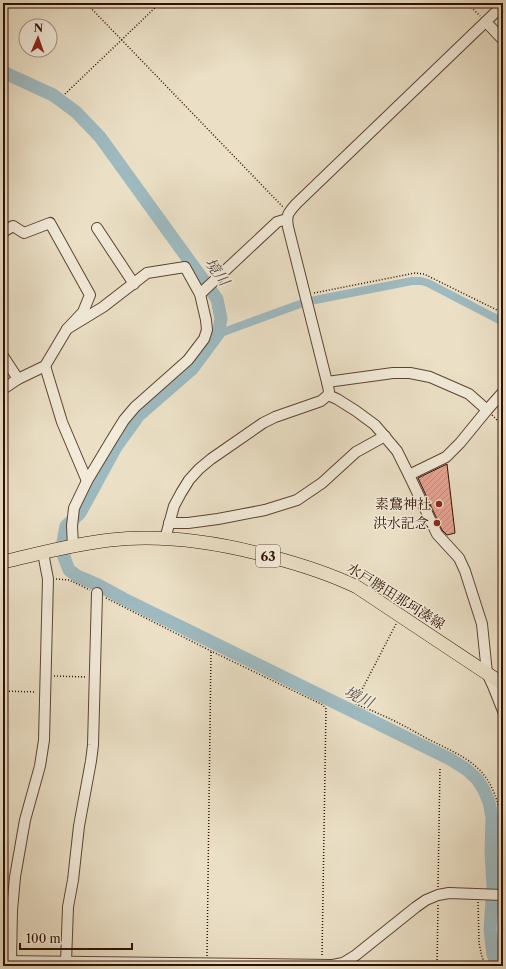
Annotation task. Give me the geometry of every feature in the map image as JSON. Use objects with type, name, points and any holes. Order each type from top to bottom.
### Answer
[{"type":"main road","name":"水戸勝田那珂湊線","points":[[3,562],[73,546],[119,539],[194,540],[247,550],[298,564],[336,577],[357,587],[503,684]]},
{"type":"street","points":[[202,292],[277,222],[288,216],[296,204],[503,5]]},
{"type":"street","points":[[486,22],[503,40]]},
{"type":"street","points":[[165,539],[174,506],[180,493],[199,469],[263,423],[321,401],[328,395],[329,391],[327,382],[305,294],[288,216]]},
{"type":"street","points":[[3,232],[14,226],[24,233],[50,223],[90,295],[83,312],[68,329],[45,366],[18,379],[3,389]]},
{"type":"street","points":[[97,228],[134,284]]},
{"type":"street","points":[[68,329],[103,307],[148,273],[185,267],[202,292],[207,330],[204,339],[188,360],[135,407],[124,420],[87,481],[74,508],[72,526],[73,546]]},
{"type":"street","points":[[3,356],[18,379]]},
{"type":"street","points":[[45,366],[62,422],[87,481]]},
{"type":"street","points":[[327,382],[393,373],[410,373],[430,377],[470,394],[487,410]]},
{"type":"street","points":[[409,475],[446,457],[460,443],[503,392]]},
{"type":"street","points":[[328,395],[337,399],[375,425],[385,436],[397,451],[438,534],[459,558],[465,571],[482,624],[487,673],[503,711]]},
{"type":"street","points":[[169,523],[188,523],[218,519],[264,510],[297,500],[322,483],[356,452],[385,436]]},
{"type":"street","points":[[43,553],[48,579],[44,740],[40,766],[25,820],[16,877],[7,961],[333,965],[342,963],[356,956],[426,900],[438,895],[449,893],[480,894],[502,892]]},
{"type":"street","points":[[66,962],[68,907],[73,880],[79,826],[93,745],[97,593]]},
{"type":"path","points":[[86,3],[288,216]]},
{"type":"path","points":[[65,94],[160,3]]},
{"type":"path","points":[[468,3],[486,22]]},
{"type":"path","points":[[305,294],[415,273],[424,274],[503,312]]},
{"type":"path","points":[[487,410],[503,426]]},
{"type":"path","points":[[48,579],[69,580],[97,593],[211,651],[323,705],[326,709],[322,965]]},
{"type":"path","points":[[401,616],[355,703],[378,713],[460,755],[483,773],[493,789],[499,811],[502,892]]},
{"type":"path","points":[[207,963],[211,651]]},
{"type":"path","points":[[46,676],[95,677]]},
{"type":"path","points":[[3,691],[46,692]]},
{"type":"path","points":[[437,966],[440,767]]},
{"type":"path","points":[[480,894],[479,943],[482,957],[486,966]]},
{"type":"path","points":[[503,906],[501,920],[501,941],[503,947]]},
{"type":"building","name":"素鵞神社","points":[[447,464],[455,533],[447,535],[442,530],[418,478]]},
{"type":"waterway","name":"境川","points":[[3,72],[53,95],[76,112],[100,137],[217,299],[221,319],[218,334],[192,369],[139,415],[116,447],[80,513],[66,526],[63,542]]},
{"type":"waterway","points":[[315,300],[412,281],[421,281],[428,283],[503,322]]},
{"type":"waterway","points":[[218,334],[300,304]]},
{"type":"waterway","name":"境川","points":[[64,553],[69,570],[77,576],[450,759],[466,769],[477,779],[489,802],[492,817],[491,851],[493,887],[490,929],[493,955],[499,966]]},
{"type":"place","name":"素鵞神社","points":[[439,504]]},
{"type":"place","name":"洪水記念","points":[[437,523]]}]
